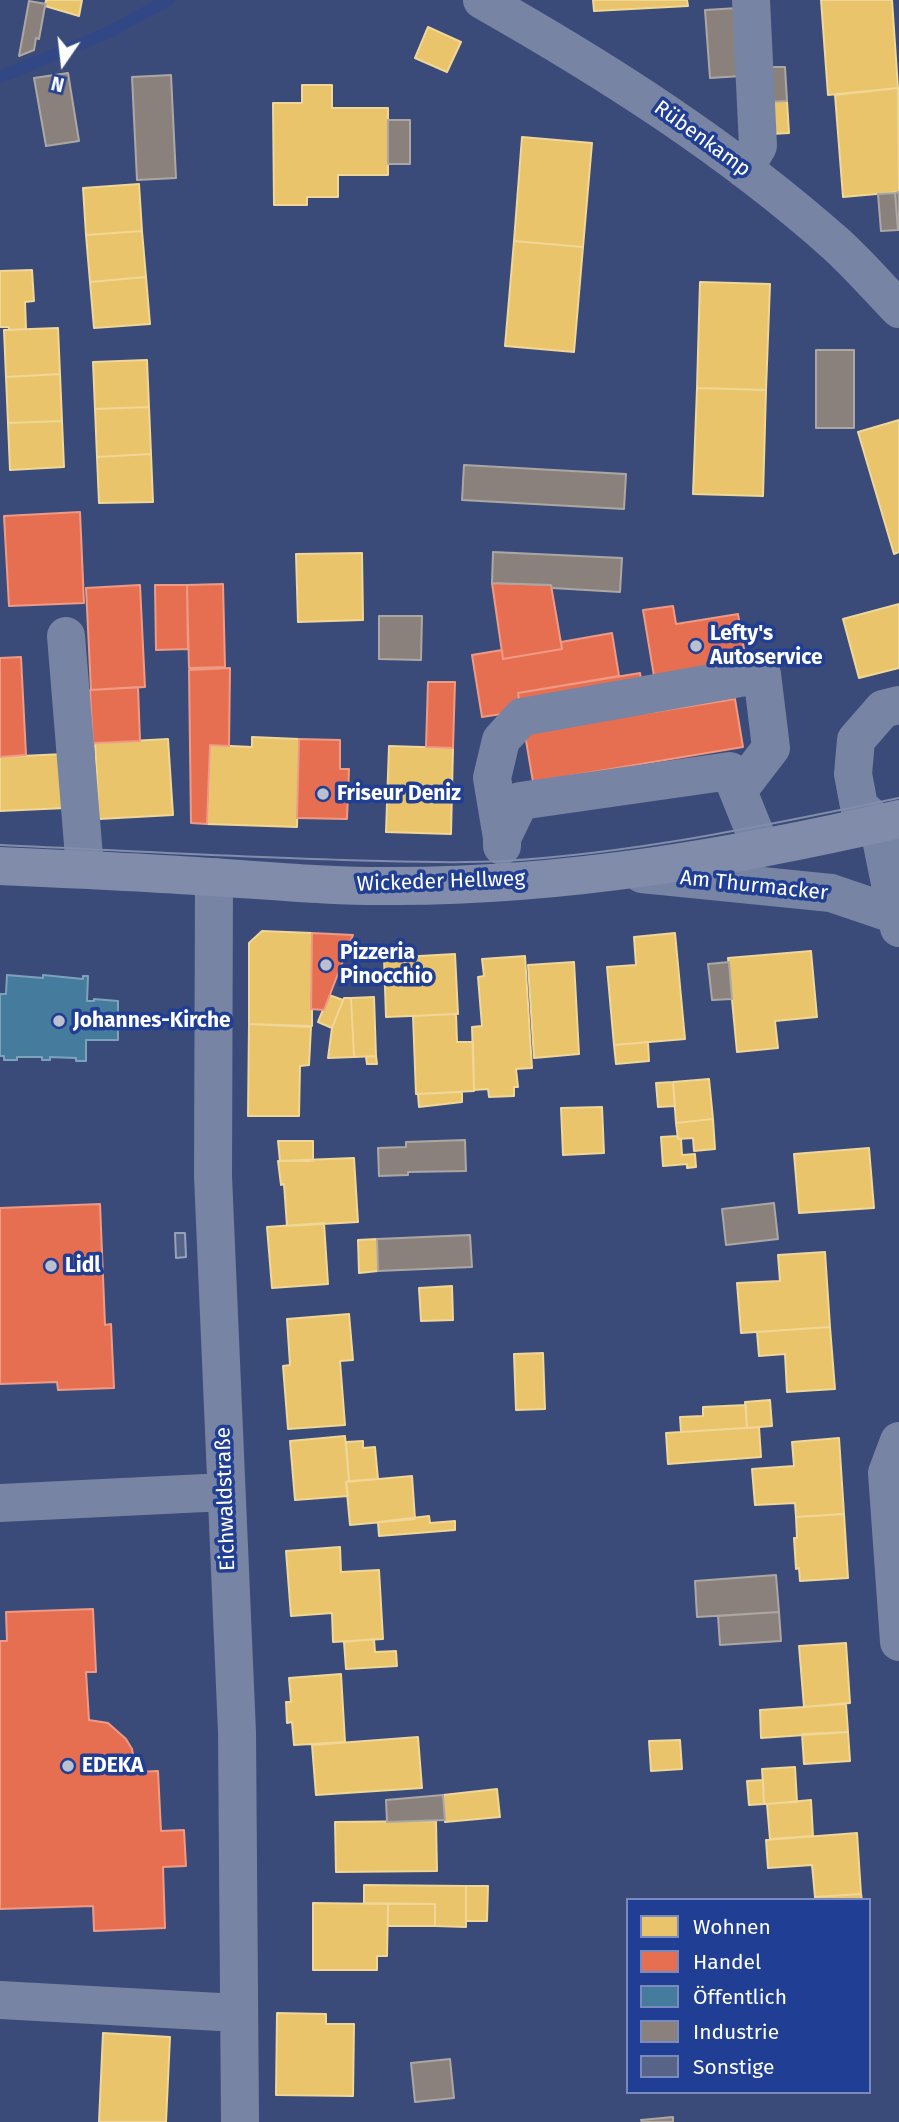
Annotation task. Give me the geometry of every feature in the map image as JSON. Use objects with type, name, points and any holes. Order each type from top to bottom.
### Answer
[{"type":"main road","name":"Wickeder Hellweg","points":[[0,866],[306,884],[397,886],[502,882],[608,871],[761,848],[888,822]]},
{"type":"street","name":"Rübenkamp","points":[[482,0],[643,96],[693,130],[837,245],[899,309]]},
{"type":"street","points":[[744,169],[758,146],[751,0]]},
{"type":"street","points":[[66,636],[85,869]]},
{"type":"street","points":[[502,882],[502,838],[492,778],[501,740],[522,717],[762,674],[771,748],[738,791]]},
{"type":"street","points":[[888,822],[859,807],[853,774],[856,740],[883,709],[899,705]]},
{"type":"street","points":[[502,838],[520,801],[730,771],[761,848]]},
{"type":"street","name":"Am Thurmacker","points":[[608,871],[831,893],[898,922],[888,822]]},
{"type":"street","name":"Eichwaldstraße","points":[[214,877],[213,1176],[237,1732],[240,2122]]},
{"type":"street","points":[[899,1441],[887,1474],[899,1642]]},
{"type":"street","points":[[0,1503],[225,1492]]},
{"type":"street","points":[[0,2000],[238,2013]]},
{"type":"building: Wohnen","points":[[46,0],[82,0],[79,16],[45,6]]},
{"type":"building: Wohnen","points":[[593,0],[687,0],[688,6],[594,11]]},
{"type":"building: Wohnen","points":[[821,0],[892,0],[898,88],[828,95]]},
{"type":"building: Wohnen","points":[[428,27],[461,42],[447,72],[415,58]]},
{"type":"building: Wohnen","points":[[302,85],[332,85],[332,108],[388,108],[388,175],[338,175],[338,197],[307,197],[307,205],[274,205],[273,103],[302,103]]},
{"type":"building: Wohnen","points":[[898,88],[899,192],[843,197],[835,95]]},
{"type":"building: Wohnen","points":[[787,101],[789,133],[771,134],[770,102]]},
{"type":"building: Wohnen","points":[[522,137],[592,143],[583,247],[514,241]]},
{"type":"building: Wohnen","points":[[139,184],[142,231],[86,235],[83,188]]},
{"type":"building: Wohnen","points":[[142,231],[146,277],[90,282],[86,235]]},
{"type":"building: Wohnen","points":[[514,241],[583,247],[574,352],[505,346]]},
{"type":"building: Wohnen","points":[[32,270],[34,301],[25,302],[26,329],[9,330],[9,327],[0,327],[0,271]]},
{"type":"building: Wohnen","points":[[146,277],[150,324],[94,328],[90,282]]},
{"type":"building: Wohnen","points":[[700,282],[770,284],[766,390],[697,388]]},
{"type":"building: Wohnen","points":[[58,328],[60,374],[6,377],[4,330]]},
{"type":"building: Wohnen","points":[[147,360],[149,407],[95,409],[93,362]]},
{"type":"building: Wohnen","points":[[60,374],[62,421],[8,423],[6,377]]},
{"type":"building: Wohnen","points":[[697,388],[766,390],[763,496],[693,494]]},
{"type":"building: Wohnen","points":[[149,407],[151,454],[97,457],[95,409]]},
{"type":"building: Wohnen","points":[[899,420],[899,552],[894,554],[858,432]]},
{"type":"building: Wohnen","points":[[62,421],[64,467],[10,470],[8,423]]},
{"type":"building: Wohnen","points":[[151,454],[153,502],[99,503],[97,457]]},
{"type":"building: Wohnen","points":[[362,553],[363,620],[298,622],[296,554]]},
{"type":"building: Wohnen","points":[[899,604],[899,668],[859,678],[843,619]]},
{"type":"building: Wohnen","points":[[252,737],[299,739],[297,827],[207,824],[210,745],[252,747]]},
{"type":"building: Wohnen","points":[[168,739],[173,815],[99,819],[95,743]]},
{"type":"building: Wohnen","points":[[389,746],[453,748],[451,834],[386,832]]},
{"type":"building: Wohnen","points":[[64,754],[66,808],[0,811],[0,757]]},
{"type":"building: Wohnen","points":[[262,931],[312,933],[312,1026],[249,1024],[249,943]]},
{"type":"building: Wohnen","points":[[675,933],[685,1039],[614,1045],[607,967],[636,965],[634,937]]},
{"type":"building: Wohnen","points":[[811,951],[817,1017],[775,1021],[778,1048],[737,1052],[728,958]]},
{"type":"building: Wohnen","points":[[455,954],[458,1014],[386,1017],[384,958]]},
{"type":"building: Wohnen","points":[[525,956],[532,1068],[516,1069],[518,1087],[514,1087],[514,1096],[489,1097],[488,1089],[474,1090],[472,1027],[482,1026],[478,977],[484,976],[482,959]]},
{"type":"building: Wohnen","points":[[574,962],[579,1054],[534,1058],[528,965]]},
{"type":"building: Wohnen","points":[[329,995],[343,1000],[332,1028],[318,1022]]},
{"type":"building: Wohnen","points":[[374,997],[376,1056],[354,1057],[351,998]]},
{"type":"building: Wohnen","points":[[344,998],[351,998],[354,1057],[328,1058],[332,1028]]},
{"type":"building: Wohnen","points":[[456,1014],[457,1042],[473,1042],[474,1091],[416,1094],[413,1016]]},
{"type":"building: Wohnen","points":[[249,1024],[311,1027],[309,1065],[300,1066],[299,1116],[248,1116]]},
{"type":"building: Wohnen","points":[[648,1042],[649,1061],[616,1064],[614,1045]]},
{"type":"building: Wohnen","points":[[376,1056],[377,1064],[367,1064],[366,1057]]},
{"type":"building: Wohnen","points":[[709,1079],[713,1119],[676,1123],[673,1082]]},
{"type":"building: Wohnen","points":[[673,1082],[675,1106],[658,1107],[656,1083]]},
{"type":"building: Wohnen","points":[[462,1092],[462,1102],[419,1107],[418,1094]]},
{"type":"building: Wohnen","points":[[602,1107],[604,1153],[563,1155],[561,1108]]},
{"type":"building: Wohnen","points":[[713,1119],[715,1149],[694,1151],[693,1138],[678,1139],[676,1123]]},
{"type":"building: Wohnen","points":[[678,1136],[678,1139],[681,1139],[682,1155],[695,1154],[696,1167],[687,1168],[687,1164],[663,1166],[661,1137]]},
{"type":"building: Wohnen","points":[[278,1141],[313,1141],[313,1161],[280,1161]]},
{"type":"building: Wohnen","points":[[869,1148],[874,1208],[799,1213],[794,1154]]},
{"type":"building: Wohnen","points":[[354,1158],[358,1222],[287,1226],[284,1184],[281,1185],[278,1161]]},
{"type":"building: Wohnen","points":[[324,1223],[328,1284],[272,1288],[267,1227]]},
{"type":"building: Wohnen","points":[[377,1239],[378,1271],[359,1273],[358,1240]]},
{"type":"building: Wohnen","points":[[825,1252],[830,1327],[741,1333],[737,1283],[780,1281],[778,1255]]},
{"type":"building: Wohnen","points":[[452,1286],[453,1320],[421,1321],[419,1288]]},
{"type":"building: Wohnen","points":[[349,1314],[353,1360],[340,1361],[345,1425],[288,1429],[283,1366],[290,1365],[287,1319]]},
{"type":"building: Wohnen","points":[[830,1327],[835,1389],[787,1392],[785,1354],[759,1356],[757,1332]]},
{"type":"building: Wohnen","points":[[543,1353],[545,1409],[516,1410],[514,1354]]},
{"type":"building: Wohnen","points":[[770,1400],[772,1426],[747,1428],[745,1402]]},
{"type":"building: Wohnen","points":[[746,1405],[747,1428],[681,1432],[680,1417],[703,1416],[703,1407]]},
{"type":"building: Wohnen","points":[[759,1427],[761,1457],[668,1464],[666,1433]]},
{"type":"building: Wohnen","points":[[345,1436],[348,1496],[295,1500],[290,1441]]},
{"type":"building: Wohnen","points":[[839,1438],[844,1514],[796,1517],[795,1503],[755,1505],[752,1469],[794,1466],[792,1442]]},
{"type":"building: Wohnen","points":[[363,1441],[363,1448],[375,1447],[378,1479],[349,1481],[346,1442]]},
{"type":"building: Wohnen","points":[[412,1476],[415,1519],[350,1525],[346,1482]]},
{"type":"building: Wohnen","points":[[844,1514],[848,1578],[800,1581],[799,1568],[796,1569],[794,1538],[797,1538],[796,1517]]},
{"type":"building: Wohnen","points":[[429,1516],[430,1523],[455,1521],[455,1530],[379,1536],[378,1522]]},
{"type":"building: Wohnen","points":[[340,1547],[341,1572],[379,1570],[383,1639],[333,1642],[332,1613],[291,1616],[286,1551]]},
{"type":"building: Wohnen","points":[[374,1639],[375,1652],[396,1651],[397,1666],[346,1669],[344,1642]]},
{"type":"building: Wohnen","points":[[846,1643],[850,1703],[804,1707],[799,1646]]},
{"type":"building: Wohnen","points":[[341,1674],[345,1742],[294,1745],[292,1722],[287,1723],[286,1702],[291,1702],[289,1678]]},
{"type":"building: Wohnen","points":[[846,1704],[848,1732],[761,1738],[760,1710]]},
{"type":"building: Wohnen","points":[[848,1732],[850,1761],[804,1764],[802,1734]]},
{"type":"building: Wohnen","points":[[418,1737],[422,1788],[316,1795],[312,1745]]},
{"type":"building: Wohnen","points":[[680,1740],[682,1769],[651,1771],[649,1741]]},
{"type":"building: Wohnen","points":[[795,1767],[797,1802],[764,1804],[762,1769]]},
{"type":"building: Wohnen","points":[[763,1780],[764,1804],[749,1805],[747,1781]]},
{"type":"building: Wohnen","points":[[497,1789],[500,1817],[445,1822],[443,1795]]},
{"type":"building: Wohnen","points":[[811,1800],[813,1836],[770,1839],[767,1804]]},
{"type":"building: Wohnen","points":[[436,1821],[437,1871],[336,1872],[335,1822]]},
{"type":"building: Wohnen","points":[[857,1833],[861,1894],[815,1897],[812,1865],[768,1868],[766,1840]]},
{"type":"building: Wohnen","points":[[364,1885],[466,1886],[466,1927],[435,1926],[435,1904],[364,1903]]},
{"type":"building: Wohnen","points":[[466,1886],[488,1886],[487,1921],[466,1921]]},
{"type":"building: Wohnen","points":[[861,1894],[862,1898],[815,1898]]},
{"type":"building: Wohnen","points":[[313,1903],[388,1904],[387,1956],[377,1956],[377,1970],[313,1970]]},
{"type":"building: Wohnen","points":[[388,1904],[435,1904],[435,1926],[388,1926]]},
{"type":"building: Wohnen","points":[[277,2013],[326,2014],[326,2024],[354,2024],[353,2096],[276,2095]]},
{"type":"building: Wohnen","points":[[103,2033],[170,2037],[166,2122],[99,2122]]},
{"type":"building: Handel","points":[[80,512],[84,603],[9,606],[4,516]]},
{"type":"building: Handel","points":[[492,583],[551,585],[562,649],[503,659]]},
{"type":"building: Handel","points":[[223,584],[225,667],[189,668],[187,585]]},
{"type":"building: Handel","points":[[140,585],[145,687],[91,690],[86,588]]},
{"type":"building: Handel","points":[[155,585],[187,585],[188,649],[156,650]]},
{"type":"building: Handel","name":"Lefty's Autoservice","points":[[673,606],[676,624],[738,614],[747,667],[655,682],[643,610]]},
{"type":"building: Handel","points":[[612,633],[619,676],[518,693],[521,711],[482,717],[472,655],[502,650],[503,659],[562,649],[561,642]]},
{"type":"building: Handel","points":[[21,657],[26,755],[0,757],[0,658]]},
{"type":"building: Handel","points":[[230,668],[229,746],[210,745],[207,824],[191,823],[189,670]]},
{"type":"building: Handel","points":[[640,673],[647,713],[735,699],[743,747],[533,782],[518,693]]},
{"type":"building: Handel","points":[[428,682],[455,682],[453,748],[426,747]]},
{"type":"building: Handel","points":[[138,687],[140,741],[95,743],[93,746],[90,690]]},
{"type":"building: Handel","name":"Friseur Deniz","points":[[299,739],[340,740],[340,769],[349,769],[347,819],[297,818]]},
{"type":"building: Handel","name":"Pizzeria Pinocchio","points":[[312,933],[353,935],[324,1010],[311,1009]]},
{"type":"building: Handel","name":"Lidl","points":[[100,1204],[105,1325],[111,1324],[114,1388],[58,1390],[57,1382],[0,1384],[0,1208]]},
{"type":"building: Handel","name":"EDEKA","points":[[93,1609],[96,1672],[86,1672],[89,1720],[108,1723],[126,1739],[132,1749],[136,1772],[158,1771],[161,1831],[184,1830],[186,1866],[163,1867],[165,1928],[94,1931],[93,1906],[0,1909],[0,1641],[7,1641],[6,1612]]},
{"type":"building: Öffentlich","name":"Johannes-Kirche","points":[[7,975],[83,979],[83,976],[88,976],[87,1001],[118,1001],[118,1040],[86,1040],[86,1061],[50,1057],[50,1060],[42,1060],[42,1057],[17,1057],[17,1060],[4,1060],[4,1056],[0,1056],[0,994],[6,994]]},
{"type":"building: Industrie","points":[[29,1],[46,4],[34,50],[19,56]]},
{"type":"building: Industrie","points":[[738,8],[742,76],[710,78],[705,10]]},
{"type":"building: Industrie","points":[[768,67],[785,67],[787,101],[770,102]]},
{"type":"building: Industrie","points":[[68,73],[79,141],[46,146],[34,78]]},
{"type":"building: Industrie","points":[[171,75],[176,178],[137,180],[132,77]]},
{"type":"building: Industrie","points":[[388,120],[410,120],[410,164],[388,164]]},
{"type":"building: Industrie","points":[[899,192],[899,230],[898,230],[895,193]]},
{"type":"building: Industrie","points":[[895,193],[898,230],[881,231],[878,194]]},
{"type":"building: Industrie","points":[[816,350],[854,350],[854,428],[816,428]]},
{"type":"building: Industrie","points":[[464,465],[626,474],[624,509],[462,500]]},
{"type":"building: Industrie","points":[[493,552],[622,558],[620,592],[552,588],[551,585],[492,583]]},
{"type":"building: Industrie","points":[[379,616],[422,616],[421,660],[379,659]]},
{"type":"building: Industrie","points":[[729,962],[732,999],[712,1000],[708,964]]},
{"type":"building: Industrie","points":[[465,1140],[466,1171],[408,1172],[408,1175],[379,1176],[378,1148],[406,1147],[406,1142]]},
{"type":"building: Industrie","points":[[774,1203],[778,1239],[726,1245],[722,1209]]},
{"type":"building: Industrie","points":[[470,1235],[472,1267],[378,1271],[377,1239]]},
{"type":"building: Industrie","points":[[776,1575],[779,1612],[697,1617],[695,1581]]},
{"type":"building: Industrie","points":[[779,1612],[781,1641],[720,1645],[718,1616]]},
{"type":"building: Industrie","points":[[443,1795],[445,1820],[387,1822],[386,1800]]},
{"type":"building: Industrie","points":[[450,2059],[454,2098],[415,2102],[411,2063]]},
{"type":"building: Industrie","points":[[673,2117],[673,2122],[641,2120]]},
{"type":"building: Sonstige","points":[[175,1233],[185,1233],[186,1257],[176,1258]]},
{"type":"waterway","points":[[0,77],[107,33],[168,0]]},
{"type":"tram line","points":[[0,845],[301,859],[502,861],[652,845],[899,798]]},
{"type":"place","name":"Lefty's Autoservice","points":[[696,646]]},
{"type":"place","name":"Friseur Deniz","points":[[323,794]]},
{"type":"place","name":"Pizzeria Pinocchio","points":[[326,965]]},
{"type":"place","name":"Johannes-Kirche","points":[[59,1021]]},
{"type":"place","name":"Lidl","points":[[51,1266]]},
{"type":"place","name":"EDEKA","points":[[68,1766]]}]
